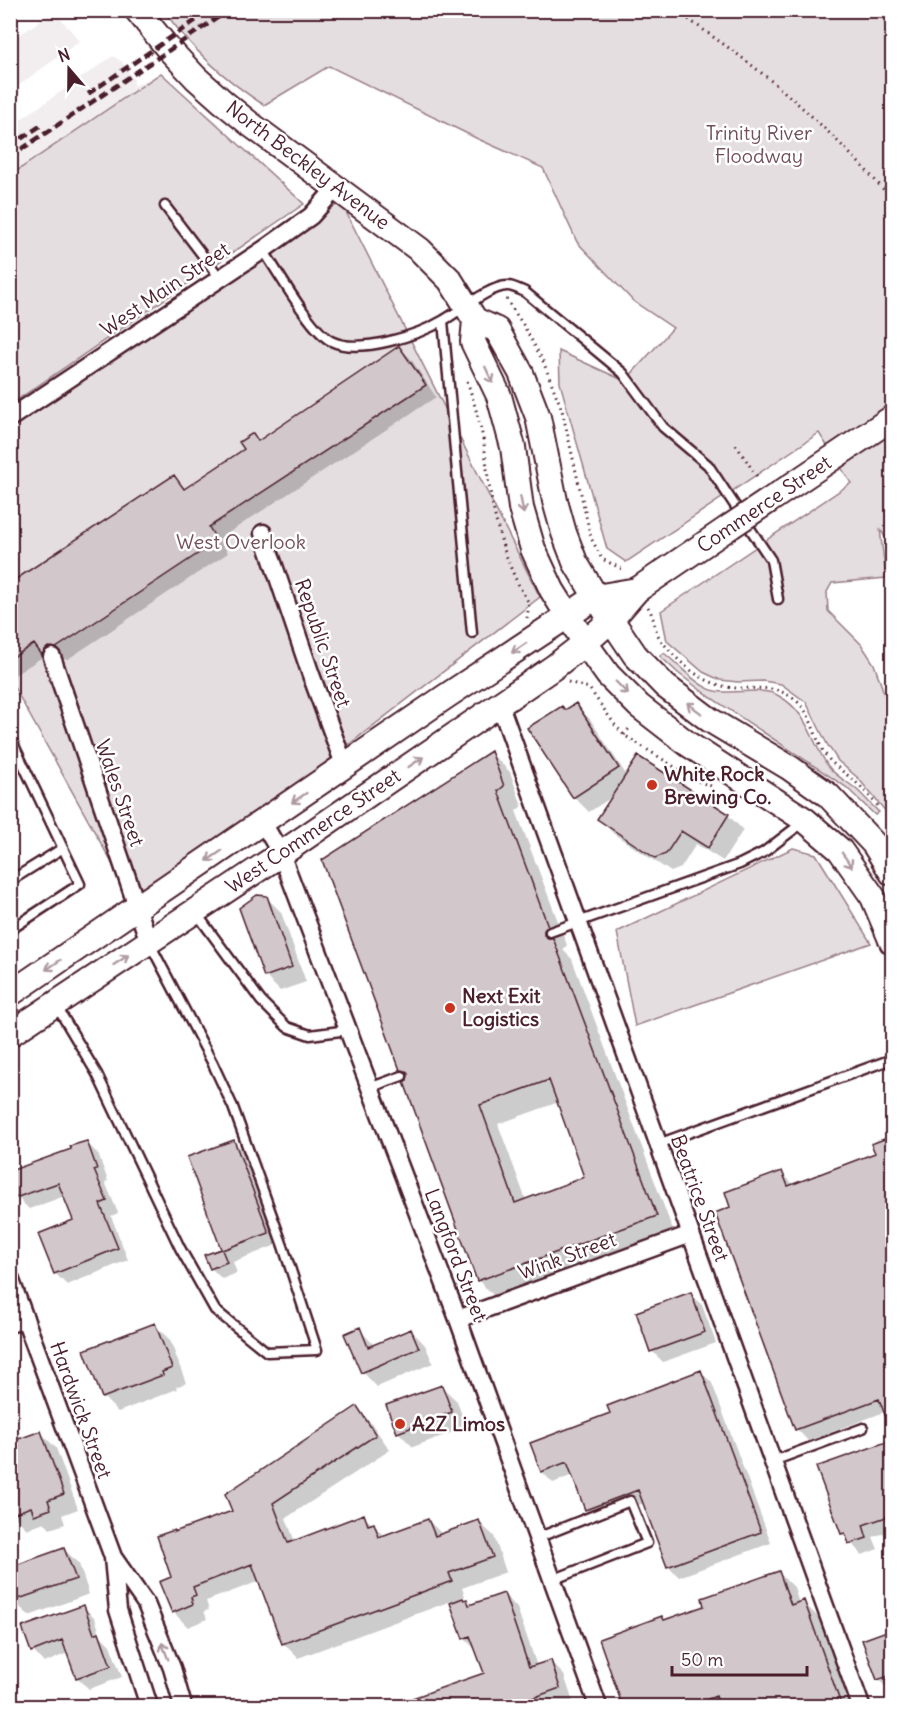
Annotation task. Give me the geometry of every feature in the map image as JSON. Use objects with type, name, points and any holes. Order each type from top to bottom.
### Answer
[{"type":"main road","name":"North Beckley Avenue","points":[[137,10],[196,78],[250,124],[420,250],[450,280],[471,313],[497,330],[521,372],[538,417],[555,501],[564,533],[580,571],[635,655],[665,686],[710,720],[790,768],[828,795],[874,844],[892,873]]},
{"type":"main road","name":"North Beckley Avenue","points":[[471,313],[474,342],[499,396],[513,447],[521,508],[533,549],[552,590],[585,643],[608,675],[639,706],[688,744],[805,820],[840,850],[873,897],[892,942]]},
{"type":"main road","name":"Commerce Street","points":[[611,620],[636,590],[892,418]]},
{"type":"main road","name":"Commerce Street","points":[[596,597],[636,590]]},
{"type":"main road","name":"West Commerce Street","points":[[12,990],[596,597]]},
{"type":"main road","name":"West Commerce Street","points":[[10,1034],[500,705],[585,643],[611,620]]},
{"type":"main road","points":[[805,820],[828,795]]},
{"type":"street","name":"West Main Street","points":[[10,418],[263,250],[311,216],[336,188]]},
{"type":"street","name":"Republic Street","points":[[263,533],[345,767]]},
{"type":"street","name":"Wales Street","points":[[52,657],[149,942]]},
{"type":"street","name":"Beatrice Street","points":[[500,705],[861,1707]]},
{"type":"street","name":"Langford Street","points":[[263,823],[281,854],[458,1319],[598,1707]]},
{"type":"street","name":"Wink Street","points":[[458,1319],[691,1234]]},
{"type":"street","name":"Hardwick Street","points":[[10,1278],[18,1321],[113,1557],[146,1604],[172,1668],[183,1707]]},
{"type":"street","name":"Hardwick Street","points":[[113,1557],[118,1610],[149,1707]]},
{"type":"lane","points":[[165,206],[220,279]]},
{"type":"lane","points":[[263,250],[319,330],[330,341],[352,346],[396,340],[443,321],[471,313],[497,287],[510,285],[525,292],[623,373],[663,427],[708,465],[771,560],[778,599]]},
{"type":"lane","points":[[443,321],[472,633]]},
{"type":"lane","points":[[10,737],[80,884],[10,930]]},
{"type":"lane","points":[[550,932],[740,864],[764,852],[805,820]]},
{"type":"lane","points":[[10,881],[63,848]]},
{"type":"lane","points":[[195,911],[261,1001],[287,1027],[310,1035],[348,1030]]},
{"type":"lane","points":[[55,1004],[97,1074],[180,1248],[214,1310],[267,1352],[317,1350],[283,1246],[233,1107],[149,942]]},
{"type":"lane","points":[[658,1144],[892,1059]]},
{"type":"lane","points":[[369,1088],[402,1076]]},
{"type":"lane","points":[[773,1461],[863,1428]]},
{"type":"lane","points":[[537,1538],[630,1501],[647,1543],[552,1580]]},
{"type":"path","points":[[673,10],[746,60],[813,116],[892,199]]},
{"type":"path","points":[[497,287],[524,326],[543,361],[562,410],[591,538],[602,559],[622,569]]},
{"type":"path","points":[[465,374],[480,426],[493,510],[500,538],[510,568],[529,603],[526,624]]},
{"type":"path","points":[[736,445],[758,478]]},
{"type":"path","points":[[653,614],[658,637],[701,678],[721,686],[775,689],[794,699],[809,715],[826,755],[878,806]]},
{"type":"path","points":[[564,682],[589,688]]},
{"type":"path","points":[[624,735],[631,726]]},
{"type":"shaded area","points":[[54,11],[80,41],[11,91],[11,41]]},
{"type":"shaded area","points":[[113,56],[126,68],[134,80],[134,86],[161,73],[180,94],[220,124],[11,261],[11,126]]},
{"type":"green space","name":"Trinity River Floodway","points":[[164,11],[892,11],[892,548],[880,529],[886,578],[832,583],[827,592],[828,611],[861,644],[874,664],[882,687],[892,725],[892,819],[858,778],[838,761],[806,702],[781,684],[763,681],[720,680],[703,672],[667,641],[661,611],[851,483],[819,433],[626,562],[607,549],[560,383],[559,351],[625,381],[673,328],[633,301],[577,242],[543,168],[329,66],[264,105],[210,62]]},
{"type":"green space","points":[[161,73],[304,204],[11,404],[11,175]]},
{"type":"green space","name":"West Overlook","points":[[341,202],[540,597],[137,908],[14,687],[11,689],[11,425]]},
{"type":"green space","points":[[664,653],[709,689],[723,692],[772,693],[789,703],[803,719],[831,770],[856,789],[879,812],[875,815],[846,787],[707,695],[660,656]]},
{"type":"green space","points":[[793,848],[816,854],[871,943],[635,1026],[617,932]]},
{"type":"building","points":[[399,346],[426,385],[209,527],[217,541],[56,648],[48,647],[42,655],[34,644],[10,659],[10,583],[174,475],[184,489],[244,449],[239,442],[253,433],[258,441]]},
{"type":"building","points":[[576,703],[619,768],[573,798],[527,728],[562,706],[565,710]]},
{"type":"building","points":[[491,751],[504,786],[498,791],[548,926],[544,930],[544,935],[553,938],[657,1216],[477,1281],[404,1082],[408,1074],[400,1070],[322,860]],"holes":[[[549,1080],[584,1177],[515,1203],[480,1105]]]},
{"type":"building","name":"White Rock Brewing Co.","points":[[638,756],[729,814],[708,848],[681,831],[666,854],[655,858],[597,819]]},
{"type":"building","points":[[257,895],[267,896],[292,967],[264,977],[239,908]]},
{"type":"building","points":[[887,1138],[892,1152],[892,1430],[879,1399],[795,1430],[715,1213],[730,1207],[725,1192],[782,1171],[788,1186],[875,1153],[871,1144]]},
{"type":"building","points":[[234,1140],[269,1233],[222,1250],[227,1262],[210,1269],[204,1255],[221,1249],[187,1157]]},
{"type":"building","points":[[87,1141],[97,1169],[94,1170],[107,1201],[100,1204],[118,1248],[54,1274],[38,1234],[73,1220],[58,1183],[15,1198],[10,1185],[10,1171]]},
{"type":"building","points":[[691,1292],[705,1332],[650,1352],[636,1312]]},
{"type":"building","points":[[155,1323],[172,1368],[162,1372],[163,1375],[102,1398],[84,1350]]},
{"type":"building","points":[[360,1327],[368,1347],[411,1329],[419,1348],[361,1373],[344,1334]]},
{"type":"building","points":[[701,1370],[761,1532],[667,1567],[638,1490],[585,1510],[567,1462],[541,1472],[530,1443],[610,1413],[607,1406]]},
{"type":"building","name":"A2Z Limos","points":[[442,1385],[452,1412],[397,1433],[386,1405]]},
{"type":"building","points":[[357,1406],[376,1435],[273,1503],[288,1543],[364,1514],[368,1525],[374,1523],[379,1537],[428,1519],[435,1536],[479,1520],[493,1557],[449,1573],[452,1581],[282,1644],[252,1564],[193,1587],[196,1595],[191,1597],[193,1604],[172,1613],[159,1582],[171,1577],[157,1536],[232,1511],[225,1494]]},
{"type":"building","points":[[41,1431],[64,1494],[48,1500],[51,1509],[34,1515],[31,1507],[10,1515],[10,1442]]},
{"type":"building","points":[[892,1440],[892,1515],[863,1525],[867,1538],[849,1544],[845,1533],[841,1534],[816,1467]]},
{"type":"building","points":[[64,1548],[76,1579],[10,1602],[10,1567]]},
{"type":"building","points":[[779,1571],[791,1605],[804,1600],[842,1707],[720,1707],[716,1696],[687,1707],[623,1707],[599,1639],[662,1616],[664,1620],[704,1606],[702,1598]]},
{"type":"building","points":[[504,1593],[529,1667],[551,1660],[560,1688],[508,1707],[395,1707],[395,1704],[484,1673],[470,1636],[463,1639],[450,1603],[463,1598],[467,1599],[469,1605]]},
{"type":"building","points":[[84,1605],[94,1634],[99,1632],[111,1666],[76,1678],[62,1640],[31,1652],[22,1627]]},
{"type":"building","points":[[892,1629],[892,1675],[877,1680],[862,1640]]},
{"type":"railway","points":[[88,94],[211,10]]},
{"type":"railway","points":[[10,157],[229,10]]},
{"type":"railway","points":[[10,146],[43,124]]},
{"type":"place","name":"White Rock Brewing Co.","points":[[652,785]]},
{"type":"place","name":"Next Exit Logistics","points":[[450,1008]]},
{"type":"place","name":"A2Z Limos","points":[[400,1424]]}]
